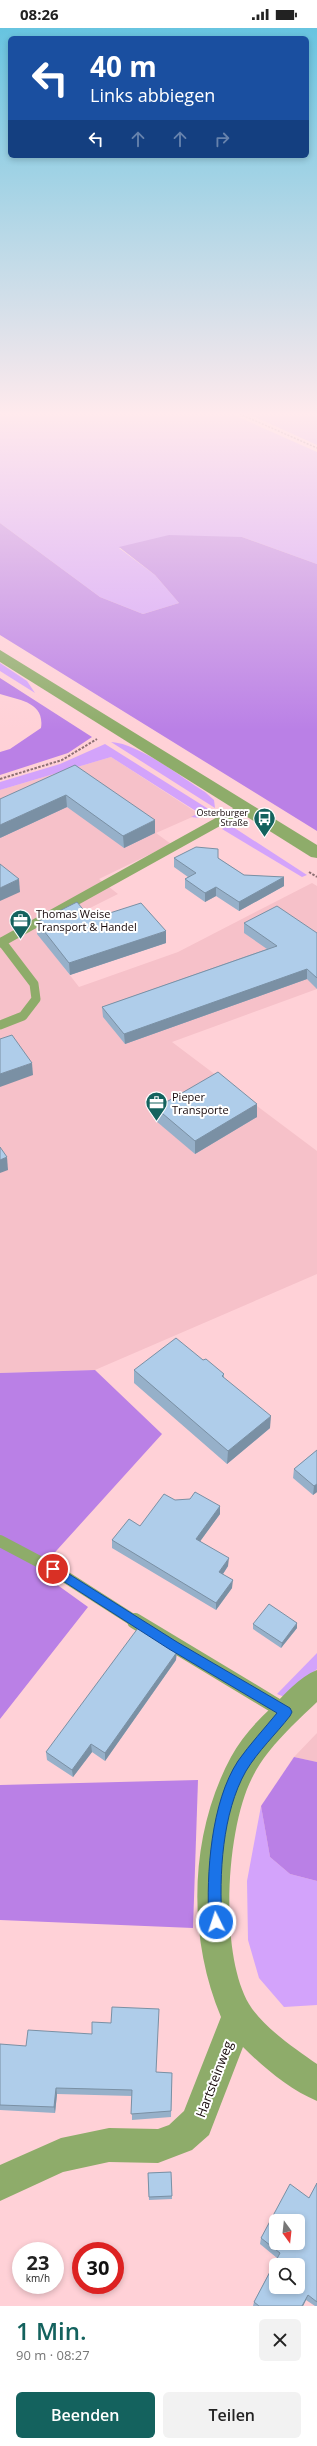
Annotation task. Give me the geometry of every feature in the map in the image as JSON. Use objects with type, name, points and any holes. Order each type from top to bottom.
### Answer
[{"type":"street","points":[[0,655],[317,854]]},
{"type":"street","points":[[317,1683],[286,1712],[242,1766],[223,1810],[214,1890],[218,1953],[224,1987],[238,2017],[271,2052],[317,2084]]},
{"type":"street","name":"Hartsteinweg","points":[[0,2183],[60,2155],[109,2145],[158,2146],[180,2138],[197,2123],[238,2017]]},
{"type":"lane","points":[[0,1025],[23,1016],[36,999],[34,984],[1,943],[243,808]]},
{"type":"lane","points":[[0,1541],[53,1569],[173,1646],[286,1712]]},
{"type":"path","points":[[0,779],[62,760],[99,737],[118,729]]},
{"type":"shaded area","points":[[0,517],[317,517],[317,564],[242,537],[119,548],[155,575],[179,603],[143,614],[100,597],[0,523]]},
{"type":"shaded area","points":[[0,523],[100,597],[143,614],[179,603],[155,575],[119,547],[169,535],[242,537],[317,564],[317,831],[0,635]]},
{"type":"shaded area","points":[[0,663],[27,681],[35,693],[0,671]]},
{"type":"shaded area","points":[[0,678],[92,737],[68,753],[0,775],[0,752],[10,749],[41,728],[41,719],[35,707],[0,694]]},
{"type":"shaded area","points":[[111,742],[134,748],[159,762],[205,792],[214,800],[215,808]]},
{"type":"shaded area","points":[[105,744],[210,810],[211,813],[199,818],[191,817],[199,813],[111,757],[0,790],[0,782],[60,764]]},
{"type":"shaded area","name":"Pieper Transporte","points":[[111,757],[199,814],[156,833],[171,844],[99,879],[118,894],[38,934],[79,987],[178,952],[312,883],[317,886],[317,989],[172,1042],[317,1151],[317,1274],[95,1370],[0,1373],[0,790]]},
{"type":"shaded area","points":[[230,825],[307,875],[302,877],[222,829]]},
{"type":"shaded area","points":[[95,1370],[162,1434],[38,1571],[88,1607],[0,1719],[0,1373]]},
{"type":"shaded area","points":[[317,1653],[317,1669],[287,1698],[277,1694]]},
{"type":"shaded area","points":[[317,1733],[317,1762],[294,1757]]},
{"type":"shaded area","points":[[294,1757],[317,1762],[317,1881],[290,1874],[270,1857],[261,1806]]},
{"type":"shaded area","points":[[198,1780],[193,1928],[0,1920],[0,1785]]},
{"type":"shaded area","points":[[261,1806],[270,1857],[290,1874],[317,1881],[317,2005],[284,2007],[259,1978],[248,1940],[247,1881]]},
{"type":"building","points":[[75,765],[155,820],[123,836],[66,795],[0,825],[0,799]]},
{"type":"building","points":[[196,847],[218,849],[218,858],[244,875],[284,877],[239,902],[216,887],[205,893],[185,879],[196,873],[174,858]]},
{"type":"building","points":[[0,864],[19,879],[0,888]]},
{"type":"building","points":[[77,902],[91,919],[141,903],[166,931],[69,963],[37,922]]},
{"type":"building","points":[[277,906],[317,933],[317,978],[307,969],[124,1034],[102,1007],[277,946],[244,923]]},
{"type":"building","points":[[12,1035],[32,1063],[0,1074],[0,1039]]},
{"type":"building","points":[[218,1072],[257,1104],[195,1141],[156,1108]]},
{"type":"building","points":[[0,1147],[7,1157],[0,1160]]},
{"type":"building","points":[[176,1338],[203,1360],[206,1359],[224,1374],[222,1376],[271,1416],[228,1451],[134,1370]]},
{"type":"building","points":[[317,1450],[317,1484],[314,1486],[294,1469]]},
{"type":"building","points":[[195,1492],[220,1506],[196,1539],[229,1558],[219,1572],[233,1580],[216,1603],[112,1540],[129,1519],[140,1526],[164,1494],[175,1500],[190,1499]]},
{"type":"building","points":[[269,1604],[297,1623],[282,1643],[253,1624]]},
{"type":"building","points":[[138,1628],[177,1652],[105,1753],[91,1744],[72,1770],[46,1752]]},
{"type":"building","points":[[112,2007],[159,2009],[156,2072],[172,2073],[171,2111],[131,2114],[132,2090],[56,2088],[54,2107],[0,2105],[0,2044],[26,2046],[28,2030],[92,2034],[92,2022],[111,2023]]},
{"type":"building","points":[[171,2172],[172,2196],[149,2197],[148,2173]]},
{"type":"building","points":[[317,2183],[317,2302],[308,2295],[302,2306],[259,2306],[254,2302],[269,2274],[269,2294],[305,2294],[305,2258],[277,2258],[280,2253],[276,2250],[305,2250],[305,2214],[274,2214],[290,2184],[309,2198]]},
{"type":"building","points":[[269,2223],[269,2244],[261,2238]]},
{"type":"place","name":"Osterburger Straße","points":[[264,838]]},
{"type":"place","name":"Thomas Weise Transport & Handel","points":[[21,940]]},
{"type":"place","name":"Pieper Transporte","points":[[157,1122]]},
{"type":"route","points":[[53,1569],[173,1646],[286,1712],[242,1766],[223,1810],[214,1890],[216,1922]]}]
